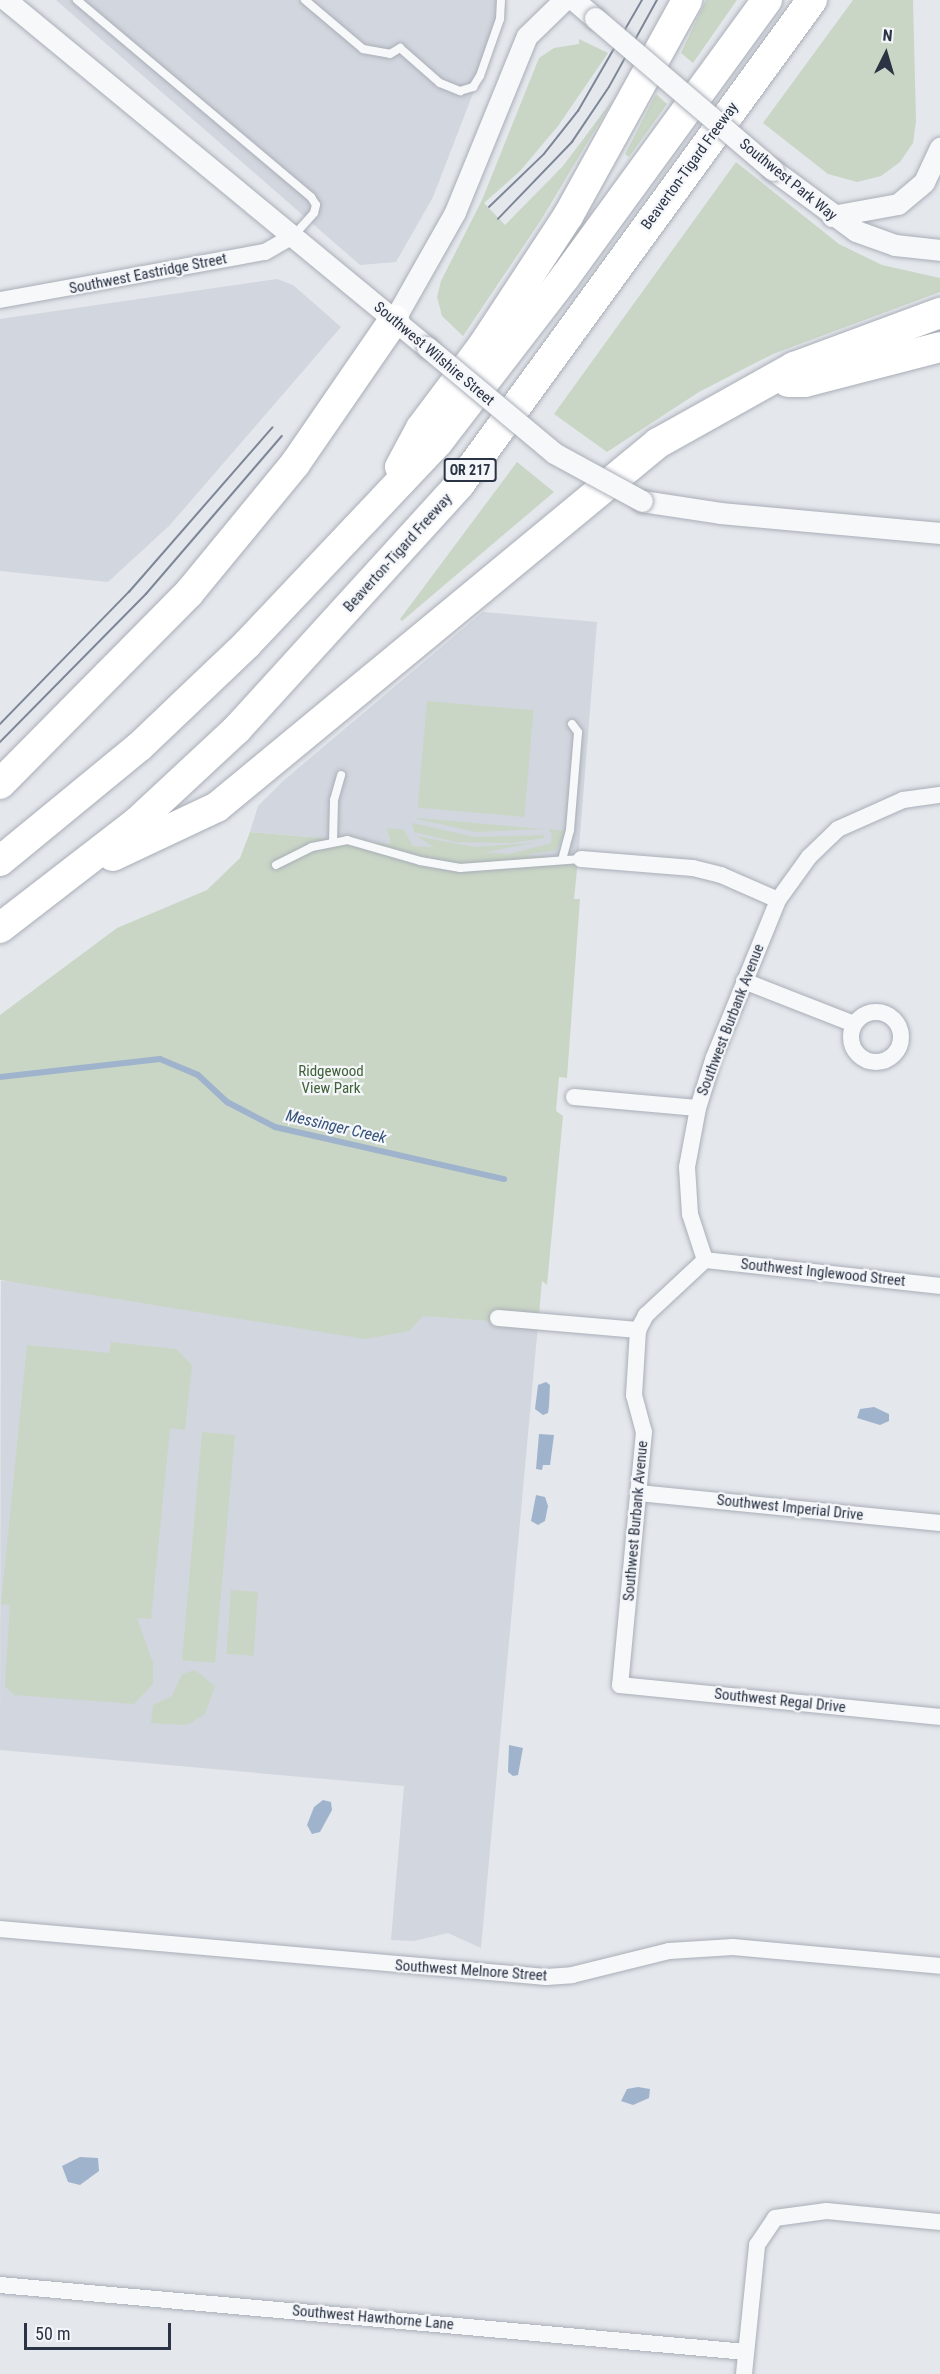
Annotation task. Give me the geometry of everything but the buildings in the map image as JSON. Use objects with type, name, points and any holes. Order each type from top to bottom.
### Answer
[{"type":"highway","points":[[385,494],[421,428],[484,344],[568,216],[687,0]]},
{"type":"highway","name":"OR 217","points":[[0,861],[155,731],[339,551],[385,494],[438,442],[767,0]]},
{"type":"highway","name":"Beaverton-Tigard Freeway","points":[[0,928],[136,823],[237,729],[459,485],[812,0]]},
{"type":"highway","points":[[62,880],[217,807],[658,443],[764,381],[877,334],[940,313]]},
{"type":"highway","points":[[0,784],[196,584],[295,464],[394,320]]},
{"type":"highway","points":[[764,381],[805,382],[940,347]]},
{"type":"street","name":"Southwest Wilshire Street","points":[[6,0],[184,151],[293,236],[554,453],[642,501],[710,512],[940,533]]},
{"type":"street","points":[[394,320],[455,212],[527,36],[564,0]]},
{"type":"street","name":"Southwest Park Way","points":[[574,0],[773,170],[832,216],[875,240],[940,250]]},
{"type":"street","points":[[832,216],[898,204],[924,182],[940,148]]},
{"type":"street","name":"Southwest Eastridge Street","points":[[0,300],[265,252],[293,236]]},
{"type":"street","name":"Southwest Burbank Avenue","points":[[705,1260],[690,1214],[687,1167],[698,1108],[744,981],[778,900],[809,857],[838,829],[903,800],[940,795]]},
{"type":"street","points":[[581,860],[693,868],[722,875],[778,900]]},
{"type":"street","points":[[744,981],[854,1024]]},
{"type":"street","points":[[574,1097],[698,1108]]},
{"type":"street","points":[[498,1318],[638,1330],[645,1315],[705,1260]]},
{"type":"street","name":"Southwest Inglewood Street","points":[[705,1260],[940,1286]]},
{"type":"street","name":"Southwest Burbank Avenue","points":[[620,1685],[644,1432],[634,1395],[638,1330]]},
{"type":"street","name":"Southwest Imperial Drive","points":[[639,1493],[940,1523]]},
{"type":"street","name":"Southwest Regal Drive","points":[[620,1685],[940,1717]]},
{"type":"street","name":"Southwest Melnore Street","points":[[0,1929],[546,1977],[572,1975],[669,1951],[733,1947],[940,1966]]},
{"type":"street","points":[[744,2374],[757,2246],[775,2218],[827,2211],[940,2222]]},
{"type":"street","name":"Southwest Hawthorne Lane","points":[[0,2284],[746,2352]]},
{"type":"lane","points":[[77,0],[311,197],[316,205],[314,213],[293,236]]},
{"type":"lane","points":[[305,0],[363,49],[390,54],[400,48],[440,83],[460,91],[473,87],[480,76],[500,19],[501,0]]},
{"type":"lane","points":[[562,860],[570,830],[578,732],[572,724]]},
{"type":"lane","points":[[333,842],[334,800],[341,775]]},
{"type":"lane","points":[[276,865],[293,855],[333,842],[361,842],[420,861],[460,868],[581,860]]},
{"type":"shaded area","points":[[56,0],[504,0],[506,8],[433,197],[396,262],[360,265]]},
{"type":"shaded area","points":[[277,279],[293,285],[341,327],[170,525],[108,582],[0,571],[0,319]]},
{"type":"shaded area","points":[[483,612],[597,622],[578,860],[250,832],[258,806],[283,781]]},
{"type":"shaded area","points":[[1,1281],[538,1325],[481,1948],[448,1933],[414,1941],[391,1940],[404,1786],[0,1750]]},
{"type":"green space","points":[[706,0],[737,0],[693,63],[681,53]]},
{"type":"green space","points":[[853,0],[913,0],[916,121],[913,143],[900,162],[881,176],[857,182],[828,174],[763,123]]},
{"type":"green space","points":[[579,39],[608,53],[558,126],[520,171],[484,203],[505,225],[563,166],[614,98],[541,220],[463,336],[442,316],[437,297],[441,281],[482,200],[539,58],[554,48],[579,44]]},
{"type":"green space","points":[[656,94],[667,104],[629,157],[625,154]]},
{"type":"green space","points":[[736,162],[839,244],[882,265],[940,278],[940,292],[773,354],[699,392],[607,452],[554,414]]},
{"type":"green space","points":[[517,462],[554,492],[402,621],[400,619]]},
{"type":"green space","points":[[427,701],[534,710],[524,817],[418,808]]},
{"type":"green space","points":[[417,818],[543,829],[476,832]]},
{"type":"green space","points":[[412,823],[475,837],[544,835],[544,838],[510,843],[456,842],[414,832]]},
{"type":"green space","name":"Ridgewood View Park","points":[[387,828],[404,830],[413,846],[434,847],[416,836],[474,847],[534,843],[485,852],[510,854],[551,843],[552,834],[548,829],[566,831],[556,850],[526,855],[578,860],[574,899],[580,899],[567,1078],[559,1077],[556,1111],[563,1116],[547,1285],[542,1281],[538,1325],[423,1316],[409,1331],[365,1339],[0,1280],[0,1015],[117,928],[207,890],[240,858],[250,832],[391,844]]},
{"type":"green space","points":[[111,1342],[176,1349],[192,1365],[185,1430],[170,1428],[151,1619],[137,1618],[153,1663],[153,1684],[134,1704],[14,1695],[5,1686],[10,1605],[1,1604],[27,1345],[109,1353]]},
{"type":"green space","points":[[202,1432],[235,1435],[215,1663],[182,1660]]},
{"type":"green space","points":[[231,1590],[258,1592],[253,1656],[227,1654]]},
{"type":"green space","points":[[195,1670],[215,1686],[205,1714],[187,1725],[151,1723],[153,1705],[172,1696],[182,1674]]},
{"type":"water","points":[[546,1382],[550,1385],[549,1406],[548,1413],[543,1415],[535,1409],[538,1385]]},
{"type":"water","points":[[874,1407],[889,1414],[889,1421],[880,1425],[857,1418],[860,1409]]},
{"type":"water","points":[[539,1434],[554,1435],[550,1465],[543,1465],[542,1470],[536,1469]]},
{"type":"water","points":[[536,1495],[545,1497],[548,1506],[545,1521],[538,1525],[531,1521]]},
{"type":"water","points":[[509,1745],[523,1748],[518,1775],[513,1776],[508,1772]]},
{"type":"water","points":[[323,1800],[331,1802],[332,1810],[320,1832],[312,1834],[307,1825],[314,1807]]},
{"type":"water","points":[[638,2087],[650,2089],[649,2098],[633,2105],[621,2101],[627,2089]]},
{"type":"water","points":[[80,2157],[98,2158],[99,2171],[80,2185],[68,2182],[62,2166]]},
{"type":"waterway","name":"Messinger Creek","points":[[0,1077],[160,1059],[198,1075],[227,1102],[275,1127],[504,1179]]},
{"type":"tram line","points":[[489,207],[544,154],[578,111],[642,0]]},
{"type":"tram line","points":[[498,219],[572,142],[609,87],[657,0]]},
{"type":"tram line","points":[[0,724],[129,592],[272,428]]},
{"type":"tram line","points":[[0,742],[146,594],[282,436]]}]
